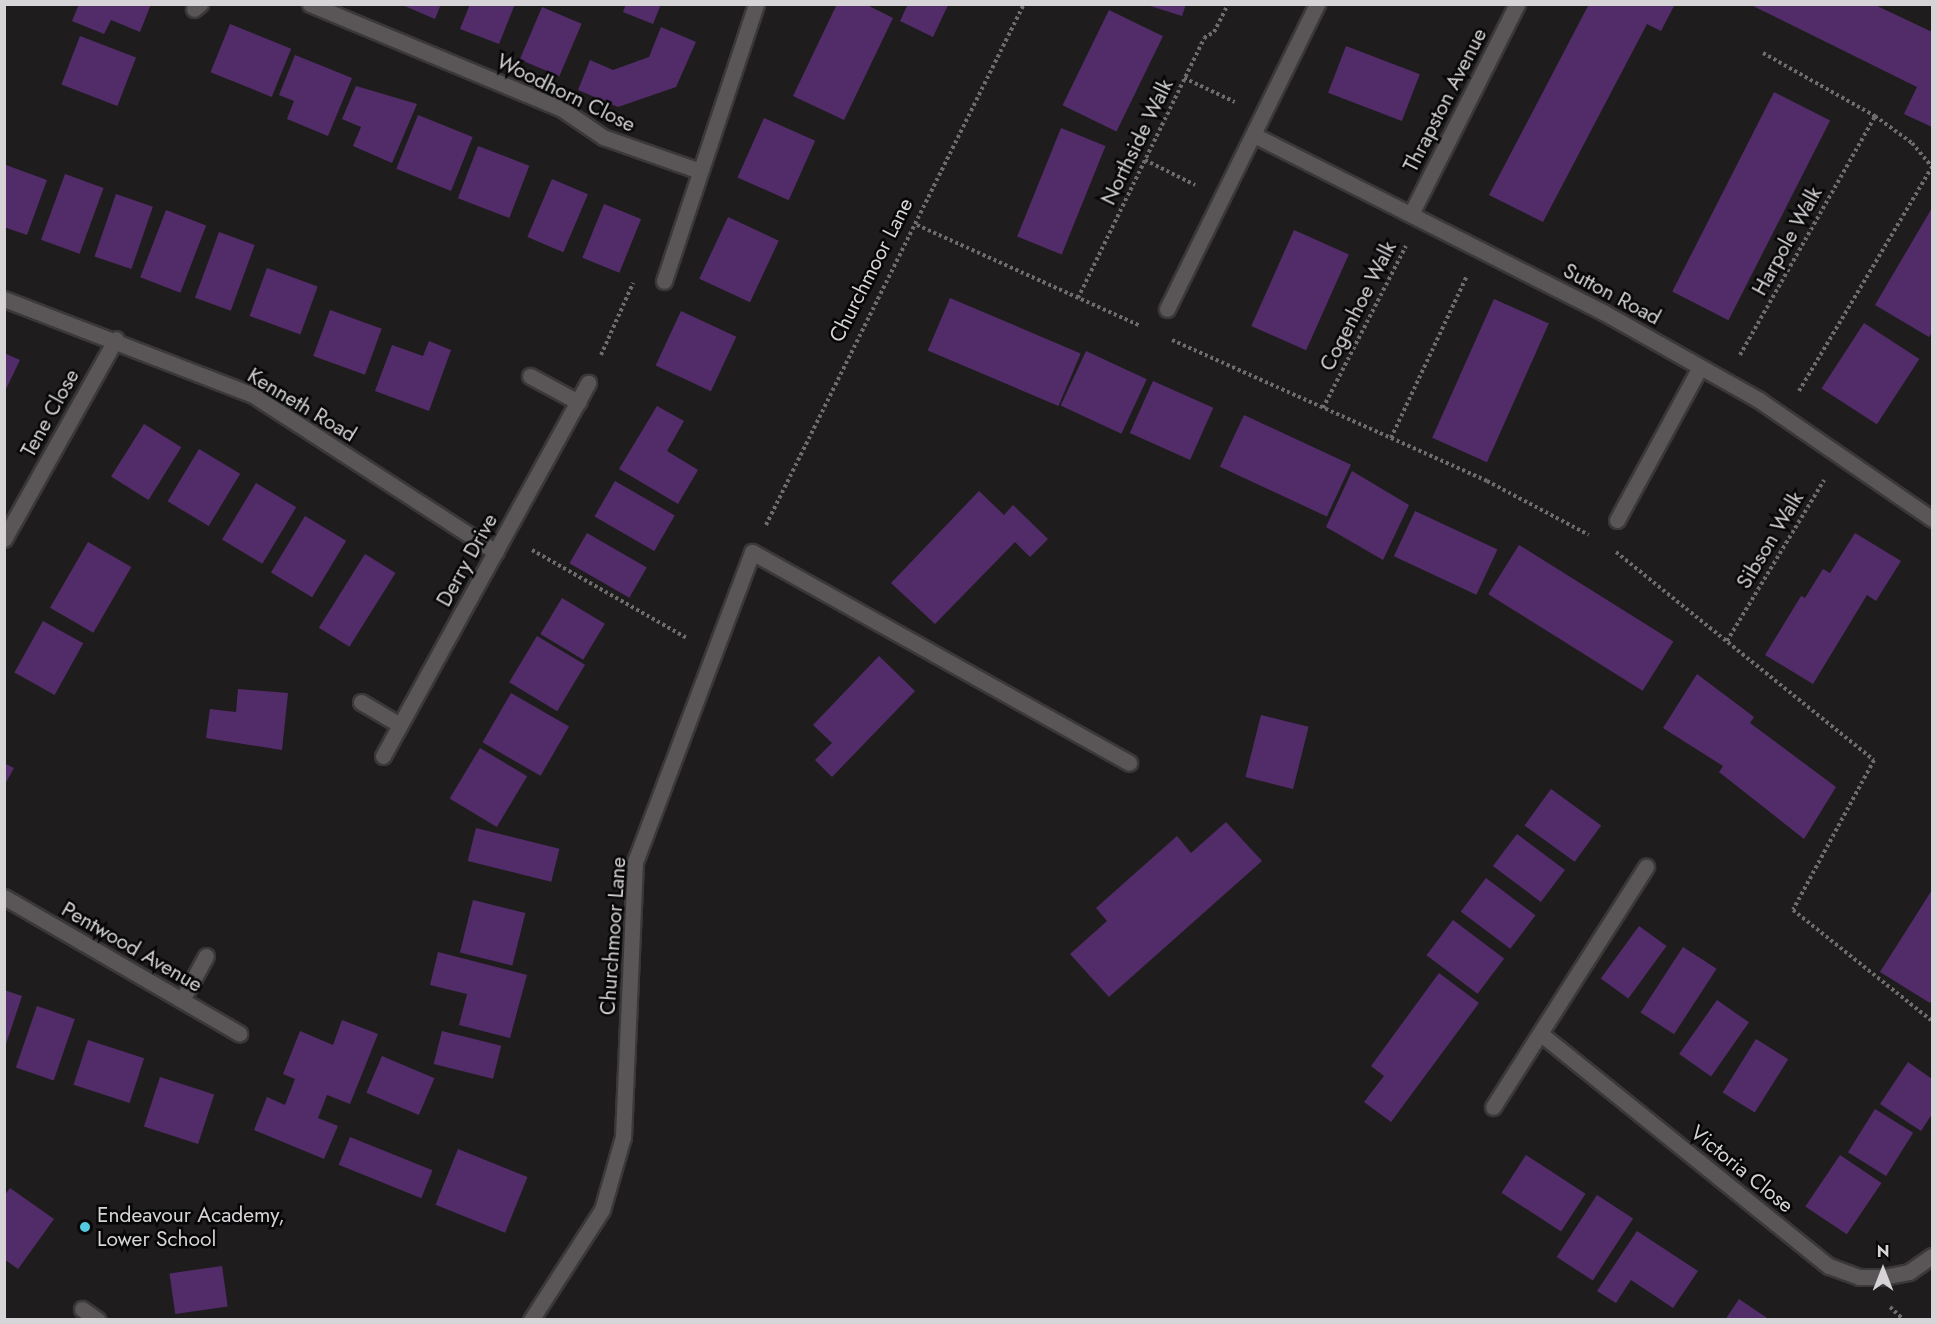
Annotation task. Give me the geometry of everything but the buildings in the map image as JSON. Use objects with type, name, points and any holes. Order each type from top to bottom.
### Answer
[{"type":"street","points":[[664,281],[697,170],[756,4]]},
{"type":"street","points":[[1167,309],[1317,4]]},
{"type":"street","name":"Thrapston Avenue","points":[[1415,217],[1517,4]]},
{"type":"street","name":"Woodhorn Close","points":[[311,5],[562,109],[603,138],[697,170]]},
{"type":"street","name":"Sutton Road","points":[[1254,135],[1480,249],[1725,381],[1783,417],[1932,519]]},
{"type":"street","name":"Kenneth Road","points":[[4,299],[116,339],[253,395],[496,552]]},
{"type":"street","name":"Tene Close","points":[[4,539],[116,339]]},
{"type":"street","points":[[1617,520],[1700,367]]},
{"type":"street","points":[[530,376],[578,402]]},
{"type":"street","name":"Derry Drive","points":[[383,756],[588,384]]},
{"type":"street","points":[[752,552],[1129,763]]},
{"type":"street","name":"Churchmoor Lane","points":[[531,1320],[602,1210],[623,1137],[636,862],[752,552]]},
{"type":"street","points":[[361,702],[400,725]]},
{"type":"street","points":[[1493,1107],[1646,867]]},
{"type":"street","name":"Pentwood Avenue","points":[[4,897],[239,1033]]},
{"type":"street","points":[[182,1000],[206,956]]},
{"type":"street","name":"Victoria Close","points":[[1541,1034],[1829,1266],[1859,1277],[1883,1277],[1909,1272],[1932,1256]]},
{"type":"street","points":[[82,1309],[98,1320]]},
{"type":"path","name":"Churchmoor Lane","points":[[752,552],[917,225],[1024,4]]},
{"type":"path","name":"Northside Walk","points":[[1078,298],[1184,78],[1228,4]]},
{"type":"path","points":[[1763,52],[1875,116],[1912,143],[1932,167],[1783,417]]},
{"type":"path","points":[[1184,78],[1264,115]]},
{"type":"path","name":"Harpole Walk","points":[[1725,381],[1875,116]]},
{"type":"path","points":[[1145,160],[1163,169]]},
{"type":"path","name":"Cogenhoe Walk","points":[[1323,408],[1415,217]]},
{"type":"path","points":[[917,225],[1146,328]]},
{"type":"path","points":[[1391,438],[1480,249]]},
{"type":"path","points":[[588,384],[633,283],[664,281]]},
{"type":"path","points":[[1166,337],[1391,438],[1596,539]]},
{"type":"path","name":"Sibson Walk","points":[[1727,641],[1839,455]]},
{"type":"path","points":[[505,535],[714,654]]},
{"type":"path","points":[[1605,544],[1874,760],[1793,909],[1932,1021]]},
{"type":"place","name":"Endeavour Academy, Lower School","points":[[85,1227]]}]
